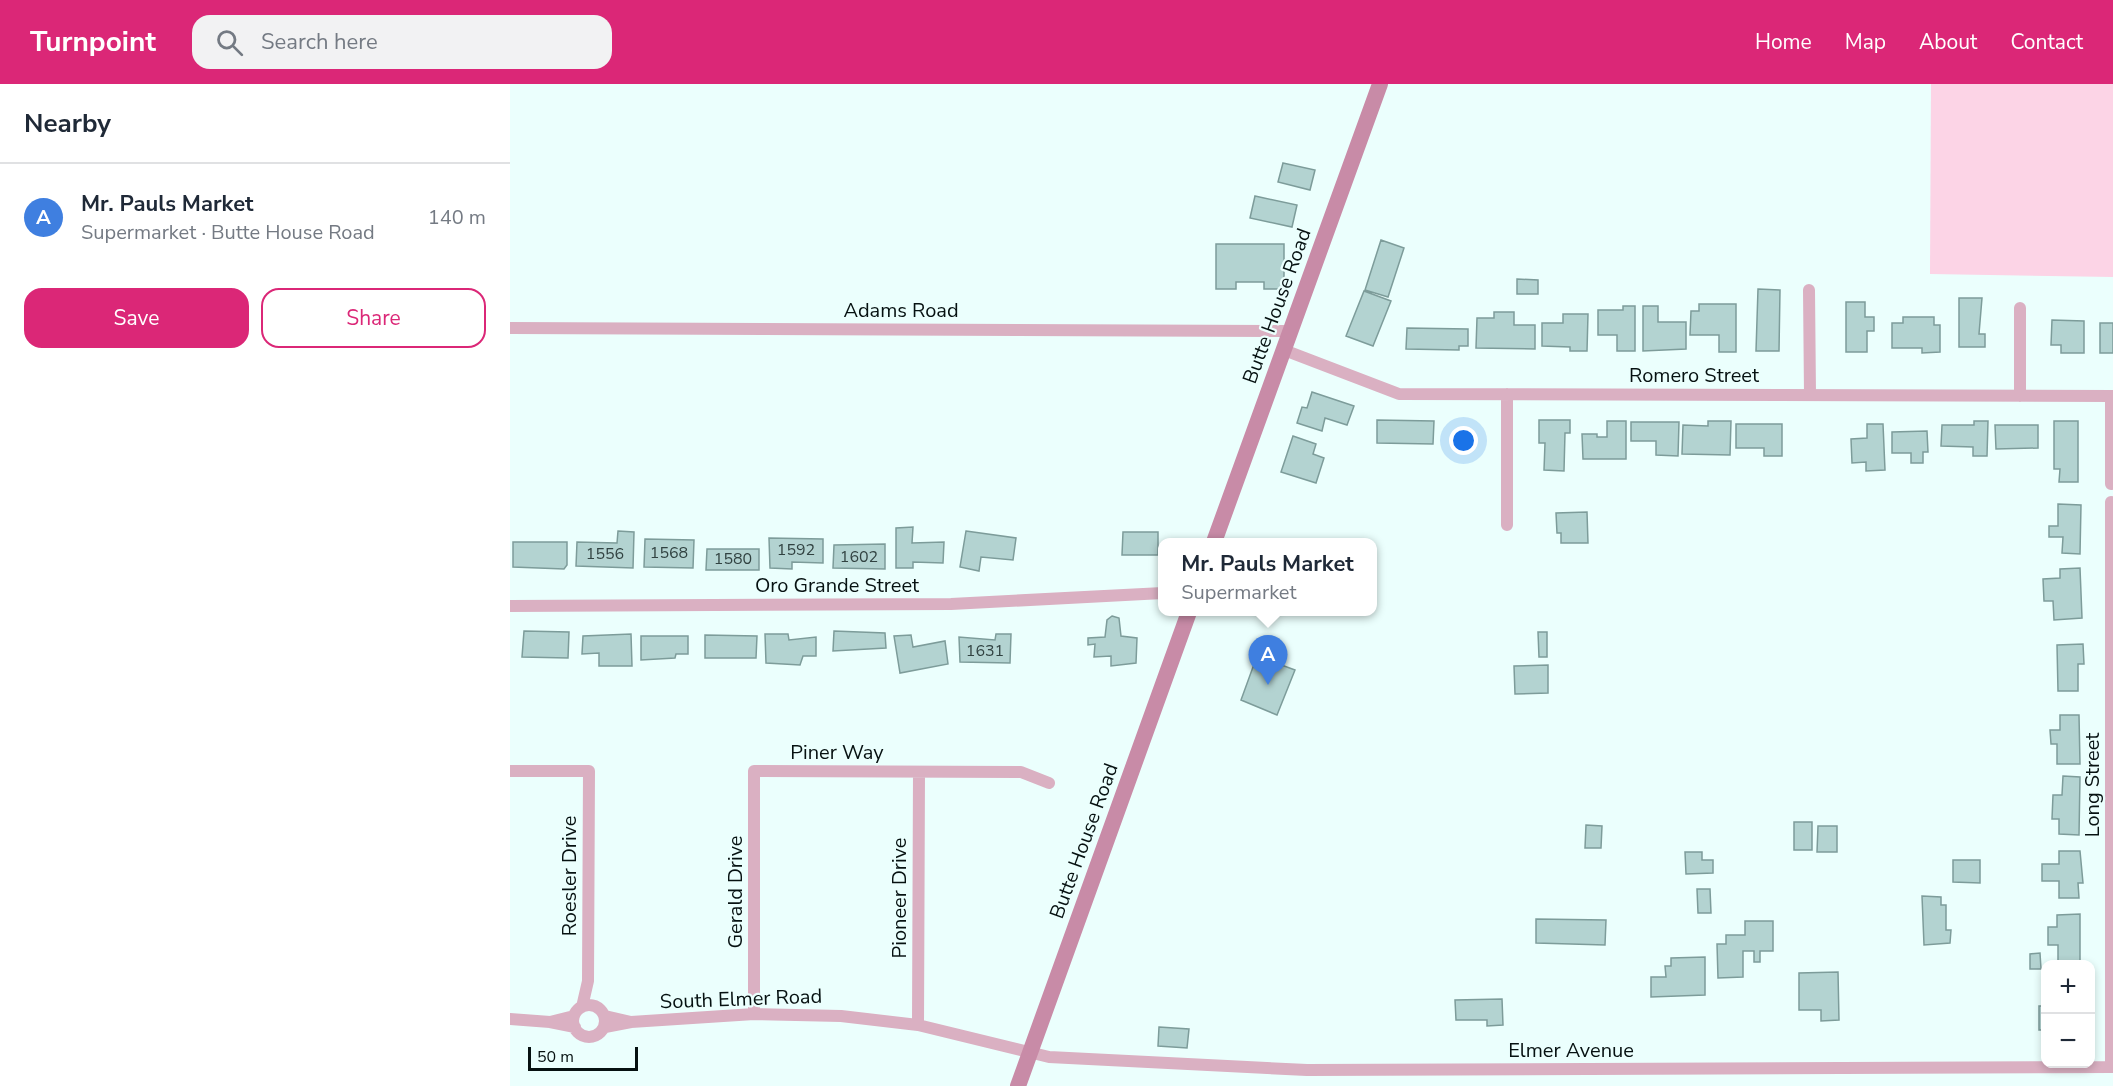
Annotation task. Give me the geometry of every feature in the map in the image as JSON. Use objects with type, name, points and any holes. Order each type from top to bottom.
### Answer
[{"type":"main road","name":"Butte House Road","points":[[1216,538],[1380,84]]},
{"type":"main road","name":"Butte House Road","points":[[1018,1086],[1188,616]]},
{"type":"street","points":[[1809,290],[1810,395]]},
{"type":"street","points":[[2020,308],[2020,396]]},
{"type":"street","name":"Adams Road","points":[[510,328],[1291,331]]},
{"type":"street","name":"Romero Street","points":[[1284,350],[1399,394],[2112,396]]},
{"type":"street","points":[[1507,394],[1507,525]]},
{"type":"street","points":[[2111,484],[2112,396]]},
{"type":"street","name":"Long Street","points":[[2111,502],[2112,1067]]},
{"type":"street","name":"Oro Grande Street","points":[[510,606],[951,604],[1158,593]]},
{"type":"street","name":"Roesler Drive","points":[[510,771],[589,771],[588,981],[577,1017]]},
{"type":"street","name":"Piner Way","points":[[754,771],[1021,772],[1049,783]]},
{"type":"street","name":"Gerald Drive","points":[[754,771],[754,1014]]},
{"type":"street","name":"Pioneer Drive","points":[[918,1025],[919,772]]},
{"type":"street","name":"Roesler Drive","points":[[588,981],[602,1016]]},
{"type":"street","name":"South Elmer Road","points":[[602,1016],[631,1022],[754,1014],[841,1016],[918,1025],[1029,1052]]},
{"type":"street","points":[[510,1019],[550,1022],[577,1017],[602,1016],[596,1036],[588,1037],[580,1034],[577,1017]]},
{"type":"street","name":"Elmer Avenue","points":[[1029,1052],[1049,1057],[1307,1070],[2112,1067]]},
{"type":"shaded area","points":[[1931,84],[2113,84],[2113,277],[1930,274]]},
{"type":"building","points":[[1283,163],[1315,170],[1310,190],[1278,182]]},
{"type":"building","points":[[1255,196],[1297,205],[1292,227],[1250,218]]},
{"type":"building","points":[[1381,240],[1404,248],[1388,297],[1365,290]]},
{"type":"building","points":[[1216,244],[1284,244],[1284,289],[1264,289],[1264,282],[1236,282],[1236,289],[1216,289]]},
{"type":"building","points":[[1517,279],[1538,280],[1538,294],[1517,294]]},
{"type":"building","points":[[1758,289],[1780,290],[1779,351],[1756,351]]},
{"type":"building","points":[[1364,291],[1391,301],[1373,346],[1346,336]]},
{"type":"building","points":[[1959,298],[1982,298],[1979,334],[1985,334],[1985,347],[1959,347]]},
{"type":"building","points":[[1846,302],[1865,302],[1865,317],[1874,317],[1874,331],[1867,331],[1867,352],[1846,352]]},
{"type":"building","points":[[1699,304],[1736,304],[1736,352],[1719,352],[1719,335],[1690,335],[1691,311],[1699,311]]},
{"type":"building","points":[[1623,306],[1635,306],[1635,351],[1617,351],[1617,335],[1598,335],[1598,310],[1623,310]]},
{"type":"building","points":[[1643,306],[1658,306],[1658,322],[1686,322],[1686,349],[1643,351]]},
{"type":"building","points":[[1494,312],[1514,312],[1514,325],[1535,325],[1535,349],[1476,348],[1477,318],[1494,318]]},
{"type":"building","points":[[1563,314],[1588,314],[1587,351],[1570,351],[1570,347],[1542,346],[1542,323],[1563,323]]},
{"type":"building","points":[[1903,317],[1934,317],[1934,325],[1940,325],[1940,352],[1922,353],[1922,348],[1892,348],[1892,323],[1903,323]]},
{"type":"building","points":[[2052,320],[2084,321],[2084,353],[2061,353],[2061,345],[2051,345]]},
{"type":"building","points":[[2100,323],[2113,323],[2113,353],[2100,353]]},
{"type":"building","points":[[1407,328],[1468,329],[1468,346],[1459,346],[1459,350],[1406,349]]},
{"type":"building","points":[[1312,392],[1354,406],[1347,425],[1325,418],[1322,431],[1297,423],[1302,407],[1307,408]]},
{"type":"building","points":[[1377,420],[1434,421],[1433,444],[1377,443]]},
{"type":"building","points":[[1539,420],[1570,420],[1570,433],[1565,433],[1564,471],[1544,470],[1545,443],[1539,443]]},
{"type":"building","points":[[1607,421],[1626,421],[1626,459],[1583,459],[1582,434],[1607,437]]},
{"type":"building","points":[[1708,421],[1731,421],[1730,455],[1682,454],[1683,425],[1708,426]]},
{"type":"building","points":[[1974,421],[1988,421],[1987,456],[1973,456],[1973,447],[1941,446],[1942,425],[1974,425]]},
{"type":"building","points":[[2054,421],[2078,421],[2078,482],[2059,482],[2060,469],[2054,469]]},
{"type":"building","points":[[1631,422],[1679,422],[1678,456],[1656,455],[1656,441],[1631,441]]},
{"type":"building","points":[[1736,424],[1782,424],[1782,456],[1764,456],[1764,448],[1736,448]]},
{"type":"building","points":[[1867,424],[1883,424],[1885,470],[1866,471],[1866,462],[1852,463],[1851,439],[1867,438]]},
{"type":"building","points":[[1995,425],[2038,425],[2038,448],[1996,449]]},
{"type":"building","points":[[1927,431],[1928,452],[1923,452],[1923,463],[1911,463],[1911,453],[1892,453],[1892,432]]},
{"type":"building","points":[[1293,436],[1316,444],[1313,454],[1324,458],[1316,483],[1281,472]]},
{"type":"building","points":[[2058,504],[2081,505],[2080,554],[2062,553],[2063,537],[2049,537],[2049,526],[2058,526]]},
{"type":"building","points":[[1587,512],[1588,543],[1561,543],[1561,533],[1557,533],[1556,513]]},
{"type":"building","points":[[913,527],[912,543],[944,542],[943,563],[913,562],[913,568],[896,568],[896,528]]},
{"type":"building","points":[[618,531],[634,532],[633,568],[576,566],[577,542],[617,543]]},
{"type":"building","points":[[966,531],[1016,538],[1013,560],[981,557],[979,571],[960,567]]},
{"type":"building","points":[[1123,532],[1158,532],[1158,555],[1122,555]]},
{"type":"building","points":[[769,538],[823,539],[823,563],[792,562],[792,569],[770,568]]},
{"type":"building","points":[[645,539],[694,540],[693,568],[644,567]]},
{"type":"building","points":[[513,542],[567,542],[567,565],[564,569],[513,567]]},
{"type":"building","points":[[885,544],[885,569],[833,568],[834,545]]},
{"type":"building","points":[[707,549],[759,549],[759,570],[706,570]]},
{"type":"building","points":[[2080,568],[2082,618],[2054,620],[2053,601],[2044,601],[2043,579],[2060,578],[2060,569]]},
{"type":"building","points":[[1112,616],[1119,618],[1121,636],[1137,638],[1136,663],[1111,666],[1111,656],[1094,657],[1095,644],[1088,645],[1088,638],[1105,637],[1107,620]]},
{"type":"building","points":[[524,631],[569,632],[568,658],[522,657]]},
{"type":"building","points":[[834,631],[885,633],[886,648],[833,651]]},
{"type":"building","points":[[1538,632],[1547,632],[1547,657],[1539,657]]},
{"type":"building","points":[[631,634],[632,666],[599,666],[599,653],[582,654],[583,636]]},
{"type":"building","points":[[765,634],[788,634],[789,640],[816,637],[816,656],[803,656],[800,665],[766,663]]},
{"type":"building","points":[[996,634],[1011,634],[1010,663],[960,662],[959,637],[995,640]]},
{"type":"building","points":[[705,635],[757,636],[756,658],[705,658]]},
{"type":"building","points":[[911,635],[913,647],[945,641],[948,664],[900,673],[894,636]]},
{"type":"building","points":[[641,636],[688,636],[688,654],[676,654],[675,658],[641,660]]},
{"type":"building","points":[[2083,644],[2084,664],[2078,664],[2078,691],[2058,691],[2057,645]]},
{"type":"building","points":[[1257,656],[1295,670],[1277,715],[1241,700]]},
{"type":"building","points":[[1548,665],[1548,693],[1515,694],[1514,666]]},
{"type":"building","points":[[2060,715],[2079,715],[2080,764],[2057,764],[2057,744],[2051,744],[2050,730],[2060,730]]},
{"type":"building","points":[[2063,776],[2080,777],[2079,835],[2059,834],[2059,819],[2052,819],[2053,795],[2062,795]]},
{"type":"building","points":[[1794,822],[1812,822],[1812,850],[1794,850]]},
{"type":"building","points":[[1586,825],[1602,826],[1601,848],[1585,848]]},
{"type":"building","points":[[1818,826],[1837,826],[1837,852],[1817,852]]},
{"type":"building","points":[[2059,851],[2080,851],[2083,883],[2078,883],[2079,898],[2059,898],[2059,881],[2042,881],[2042,864],[2059,864]]},
{"type":"building","points":[[1685,852],[1702,852],[1702,860],[1713,860],[1713,873],[1686,874]]},
{"type":"building","points":[[1953,860],[1980,860],[1980,883],[1953,882]]},
{"type":"building","points":[[1697,889],[1710,889],[1711,913],[1698,913]]},
{"type":"building","points":[[1922,896],[1941,897],[1941,905],[1946,905],[1946,930],[1951,930],[1950,943],[1924,945]]},
{"type":"building","points":[[2080,914],[2080,960],[2058,960],[2058,945],[2048,945],[2048,927],[2057,927],[2057,915]]},
{"type":"building","points":[[1536,919],[1606,920],[1605,945],[1536,943]]},
{"type":"building","points":[[1745,921],[1773,921],[1773,951],[1760,951],[1760,962],[1754,962],[1754,951],[1743,951],[1743,977],[1718,978],[1717,944],[1726,944],[1726,935],[1745,935]]},
{"type":"building","points":[[2040,953],[2041,969],[2030,969],[2030,954]]},
{"type":"building","points":[[1705,957],[1705,995],[1651,997],[1651,977],[1666,977],[1665,966],[1671,966],[1671,958]]},
{"type":"building","points":[[1838,972],[1839,1020],[1821,1021],[1821,1010],[1799,1010],[1799,973]]},
{"type":"building","points":[[1502,999],[1503,1025],[1487,1026],[1487,1020],[1456,1020],[1455,1000]]},
{"type":"building","points":[[2039,1006],[2041,1006],[2041,1030],[2039,1030]]},
{"type":"building","points":[[1159,1027],[1189,1029],[1187,1048],[1158,1046]]},
{"type":"place","name":"Mr. Pauls Market","points":[[1268,685]]}]
